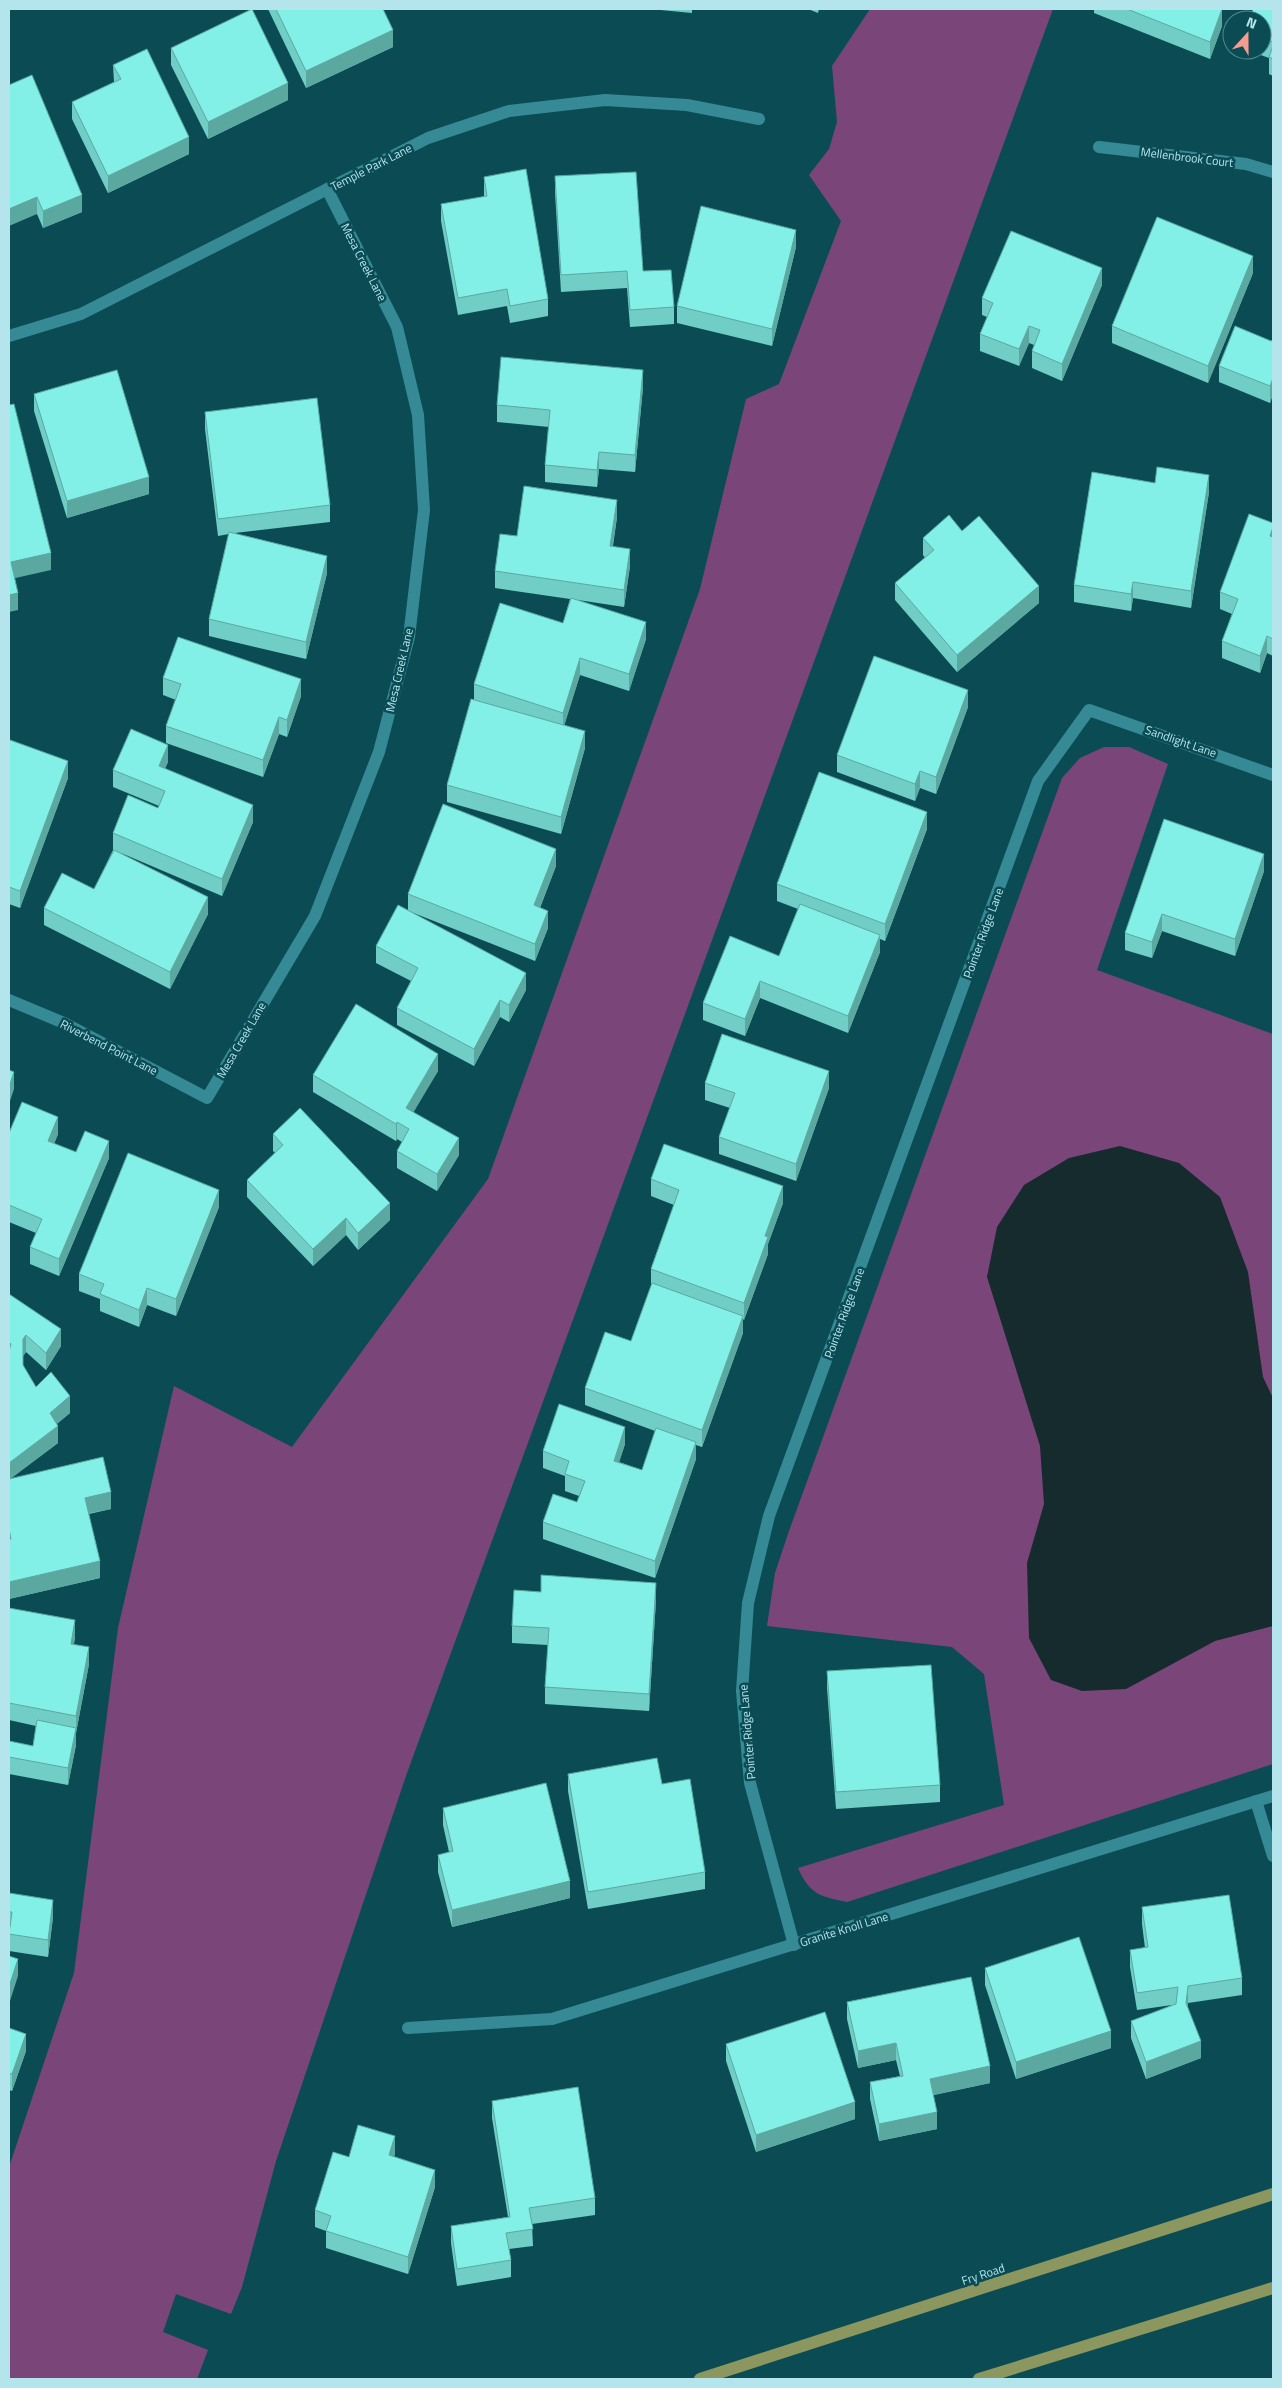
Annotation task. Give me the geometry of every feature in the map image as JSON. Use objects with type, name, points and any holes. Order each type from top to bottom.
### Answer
[{"type":"main road","name":"Fry Road","points":[[700,2379],[1273,2194]]},
{"type":"main road","points":[[980,2379],[1273,2288]]},
{"type":"street","name":"Temple Park Lane","points":[[9,336],[81,314],[428,138],[509,111],[605,100],[687,105],[759,119]]},
{"type":"street","name":"Mellenbrook Court","points":[[1099,147],[1246,164],[1273,172]]},
{"type":"street","name":"Mesa Creek Lane","points":[[207,1098],[314,916],[379,752],[409,636],[424,510],[418,415],[397,327],[328,189]]},
{"type":"street","name":"Sandlight Lane","points":[[1089,710],[1273,775]]},
{"type":"street","name":"Pointer Ridge Lane","points":[[794,1945],[750,1783],[742,1691],[748,1603],[769,1516],[1038,781],[1089,710]]},
{"type":"street","name":"Riverbend Point Lane","points":[[9,1000],[64,1023],[207,1098]]},
{"type":"street","name":"Granite Knoll Lane","points":[[408,2028],[552,2019],[1273,1796]]},
{"type":"street","points":[[1256,1801],[1273,1856]]},
{"type":"shaded area","points":[[870,9],[1053,9],[407,1773],[276,2161],[242,2287],[231,2314],[176,2294],[163,2332],[208,2350],[197,2379],[9,2379],[9,2167],[74,1973],[118,1628],[174,1386],[292,1447],[488,1179],[700,589],[746,399],[779,384],[841,221],[809,175],[829,149],[837,122],[832,66]]},
{"type":"shaded area","points":[[1104,747],[1129,747],[1168,764],[1097,970],[1273,1034],[1273,1764],[847,1902],[838,1900],[823,1896],[812,1889],[802,1877],[798,1868],[1004,1805],[984,1674],[952,1647],[767,1626],[775,1573],[789,1531],[1062,778],[1080,758]]},
{"type":"water","points":[[1120,1146],[1179,1163],[1220,1197],[1248,1272],[1263,1377],[1273,1398],[1273,1626],[1215,1641],[1126,1689],[1082,1691],[1051,1680],[1029,1638],[1027,1563],[1044,1504],[1040,1446],[987,1277],[997,1227],[1024,1185],[1069,1158]]},
{"type":"building","points":[[252,9],[288,83],[208,122],[171,48]]},
{"type":"building","points":[[276,9],[383,9],[393,30],[306,71]]},
{"type":"building","points":[[1127,9],[1222,9],[1210,42]]},
{"type":"building","points":[[1273,9],[1273,42],[1272,10],[1253,10]]},
{"type":"building","points":[[147,49],[189,137],[108,176],[72,102],[121,79],[113,65]]},
{"type":"building","points":[[32,75],[82,195],[43,211],[37,197],[9,209],[9,85]]},
{"type":"building","points":[[526,169],[548,299],[510,306],[507,289],[458,298],[441,204],[487,196],[484,177]]},
{"type":"building","points":[[636,172],[643,271],[671,270],[674,307],[630,310],[627,271],[561,275],[555,176]]},
{"type":"building","points":[[701,206],[796,230],[772,329],[677,306]]},
{"type":"building","points":[[1157,217],[1253,256],[1208,366],[1112,326]]},
{"type":"building","points":[[1011,231],[1102,268],[1062,364],[1032,351],[1040,330],[1029,326],[1019,349],[980,334],[993,303],[982,298]]},
{"type":"building","points":[[1235,326],[1271,341],[1273,340],[1273,378],[1270,386],[1219,366]]},
{"type":"building","points":[[501,357],[643,370],[635,455],[599,452],[597,470],[545,465],[550,410],[497,405]]},
{"type":"building","points":[[117,370],[149,477],[67,501],[34,394]]},
{"type":"building","points":[[317,398],[330,505],[218,519],[205,412]]},
{"type":"building","points":[[14,404],[51,553],[11,562],[18,593],[9,595],[9,405]]},
{"type":"building","points":[[1157,467],[1209,475],[1191,591],[1133,582],[1131,594],[1074,585],[1092,472],[1155,483]]},
{"type":"building","points":[[524,486],[617,500],[610,546],[630,549],[624,590],[495,571],[500,534],[517,536]]},
{"type":"building","points":[[1249,514],[1273,523],[1270,536],[1273,537],[1273,639],[1267,636],[1260,656],[1222,641],[1238,599],[1220,592]]},
{"type":"building","points":[[949,515],[962,531],[979,516],[1039,586],[957,655],[895,583],[934,550],[923,538]]},
{"type":"building","points":[[229,532],[327,556],[306,642],[209,619]]},
{"type":"building","points":[[571,598],[646,622],[629,674],[580,658],[563,713],[474,684],[500,603],[563,623]]},
{"type":"building","points":[[178,637],[301,679],[287,720],[279,717],[263,760],[166,726],[181,684],[163,678]]},
{"type":"building","points":[[874,656],[968,690],[936,777],[920,771],[915,784],[837,755]]},
{"type":"building","points":[[471,699],[585,731],[561,817],[447,785]]},
{"type":"building","points":[[131,729],[168,745],[159,766],[253,805],[222,879],[113,833],[128,795],[158,808],[165,791],[113,770]]},
{"type":"building","points":[[10,740],[68,761],[20,891],[9,887]]},
{"type":"building","points":[[819,772],[927,812],[885,924],[777,884]]},
{"type":"building","points":[[443,804],[556,849],[534,905],[548,911],[535,944],[408,894]]},
{"type":"building","points":[[1164,819],[1264,854],[1235,939],[1162,914],[1152,942],[1125,933]]},
{"type":"building","points":[[114,850],[208,897],[170,972],[44,908],[62,873],[94,889]]},
{"type":"building","points":[[800,904],[880,935],[848,1016],[760,981],[745,1019],[703,1003],[730,936],[779,956]]},
{"type":"building","points":[[398,905],[526,973],[509,1005],[500,1000],[474,1049],[397,1008],[418,968],[376,946]]},
{"type":"building","points":[[356,1004],[438,1054],[406,1108],[459,1138],[437,1174],[397,1151],[409,1129],[397,1122],[396,1124],[313,1075]]},
{"type":"building","points":[[722,1034],[829,1071],[796,1164],[719,1137],[735,1093],[705,1083]]},
{"type":"building","points":[[9,1070],[14,1072],[9,1087]]},
{"type":"building","points":[[22,1102],[58,1117],[48,1141],[76,1152],[85,1131],[109,1141],[59,1259],[30,1247],[42,1219],[9,1205],[9,1133]]},
{"type":"building","points":[[300,1108],[390,1203],[358,1233],[346,1218],[313,1249],[247,1180],[283,1145],[273,1134]]},
{"type":"building","points":[[664,1144],[783,1186],[765,1236],[768,1237],[744,1303],[651,1269],[679,1190],[651,1179]]},
{"type":"building","points":[[128,1153],[219,1190],[176,1299],[147,1288],[139,1310],[100,1294],[104,1284],[79,1274]]},
{"type":"building","points":[[652,1283],[743,1316],[702,1430],[585,1388],[605,1332],[631,1341]]},
{"type":"building","points":[[9,1294],[61,1329],[46,1353],[26,1335],[23,1339],[23,1365],[36,1387],[51,1372],[70,1396],[50,1413],[58,1426],[9,1463],[9,1351],[11,1344],[9,1342]]},
{"type":"building","points":[[559,1404],[625,1427],[614,1461],[642,1470],[656,1428],[696,1442],[655,1561],[543,1522],[553,1494],[577,1502],[585,1481],[565,1474],[569,1461],[543,1451]]},
{"type":"building","points":[[103,1457],[111,1492],[85,1498],[100,1561],[9,1582],[9,1539],[11,1539],[9,1529],[9,1479]]},
{"type":"building","points":[[541,1575],[656,1583],[649,1694],[545,1687],[549,1628],[512,1626],[514,1590],[541,1592]]},
{"type":"building","points":[[9,1608],[75,1620],[71,1644],[89,1647],[76,1716],[9,1703]]},
{"type":"building","points":[[931,1665],[940,1785],[836,1792],[827,1671]]},
{"type":"building","points":[[37,1720],[76,1728],[68,1768],[9,1757],[9,1741],[33,1746]]},
{"type":"building","points":[[657,1758],[662,1784],[690,1779],[705,1872],[588,1892],[568,1774]]},
{"type":"building","points":[[546,1783],[570,1881],[452,1910],[438,1855],[453,1851],[443,1808]]},
{"type":"building","points":[[9,1893],[53,1900],[48,1940],[9,1934],[12,1912],[9,1912]]},
{"type":"building","points":[[1229,1895],[1242,1978],[1188,1986],[1186,2003],[1201,2041],[1146,2062],[1131,2021],[1176,2004],[1178,1987],[1137,1993],[1130,1950],[1148,1947],[1142,1907]]},
{"type":"building","points":[[1079,1937],[1111,2031],[1016,2062],[985,1968]]},
{"type":"building","points":[[9,1956],[18,1959],[9,1987]]},
{"type":"building","points":[[971,1977],[990,2066],[930,2079],[937,2112],[879,2124],[870,2082],[903,2076],[896,2043],[858,2051],[847,2002]]},
{"type":"building","points":[[825,2012],[855,2102],[756,2135],[726,2044]]},
{"type":"building","points":[[9,2028],[26,2034],[12,2074],[9,2073]]},
{"type":"building","points":[[578,2087],[595,2198],[529,2208],[533,2229],[506,2233],[511,2260],[457,2269],[451,2226],[510,2217],[492,2101]]},
{"type":"building","points":[[358,2125],[395,2136],[389,2155],[435,2170],[408,2257],[326,2231],[331,2216],[315,2210],[333,2152],[349,2157]]}]
